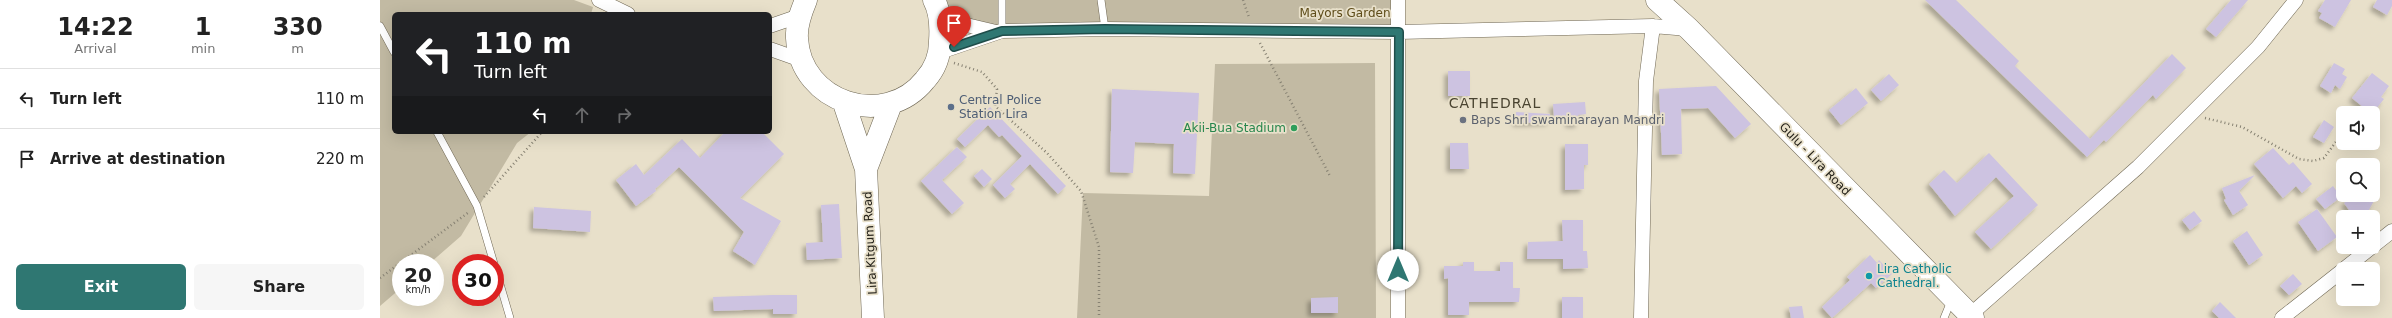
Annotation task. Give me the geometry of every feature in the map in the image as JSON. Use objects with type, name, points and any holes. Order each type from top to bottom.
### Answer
[{"type":"main road","name":"Gulu - Lira Road","points":[[1657,0],[1689,29],[1948,308],[1972,316]]},
{"type":"main road","points":[[802,8],[797,38],[801,60],[811,78],[826,93],[844,103],[868,107],[891,104],[907,97],[920,87],[931,74],[939,55],[937,10]]},
{"type":"main road","name":"Lira-Kitgum Road","points":[[844,103],[866,169],[873,318]]},
{"type":"main road","name":"Lira-Kitgum Road","points":[[866,169],[891,104]]},
{"type":"street","points":[[599,0],[624,12]]},
{"type":"street","points":[[1398,0],[1398,318]]},
{"type":"street","points":[[1972,316],[2138,167],[2258,47],[2296,0]]},
{"type":"street","points":[[772,25],[802,8]]},
{"type":"street","points":[[937,10],[999,32]]},
{"type":"street","points":[[939,55],[999,32],[1105,29],[1399,32],[1653,26],[1689,29]]},
{"type":"street","points":[[1641,318],[1646,81],[1653,26]]},
{"type":"street","points":[[772,50],[801,60]]},
{"type":"street","points":[[2353,262],[2392,231]]},
{"type":"street","points":[[2282,318],[2336,275]]},
{"type":"lane","points":[[999,32],[1002,0]]},
{"type":"lane","points":[[1101,0],[1105,29]]},
{"type":"lane","points":[[380,26],[392,48]]},
{"type":"lane","points":[[438,134],[477,206],[510,318]]},
{"type":"path","points":[[1243,0],[1253,30],[1330,176]]},
{"type":"path","points":[[939,55],[982,72],[997,89],[995,106],[1047,154],[1081,191],[1099,247],[1099,318]]},
{"type":"path","points":[[2194,111],[2204,117],[2242,127],[2299,159],[2313,162],[2324,158],[2336,142]]},
{"type":"path","points":[[380,278],[477,206],[540,134]]},
{"type":"green space","points":[[380,0],[574,0],[593,7],[592,12],[392,12],[392,134],[528,134],[517,143],[461,236],[440,254],[392,254],[392,296],[380,306]]},
{"type":"green space","name":"Mayors Garden","points":[[931,0],[1395,0],[1397,26],[942,25]]},
{"type":"green space","name":"Akii-Bua Stadium","points":[[1375,63],[1376,318],[1077,318],[1083,193],[1209,196],[1215,64]]},
{"type":"building","points":[[1925,0],[1956,0],[2019,61],[2015,66],[2090,139],[2172,54],[2186,68],[2156,99],[2153,95],[2106,142],[2104,140],[2087,157]]},
{"type":"building","points":[[2231,0],[2248,0],[2216,37],[2206,29]]},
{"type":"building","points":[[2325,0],[2351,0],[2335,27],[2319,18],[2322,13],[2318,11]]},
{"type":"building","points":[[2377,0],[2392,0],[2392,6],[2387,15],[2373,7]]},
{"type":"building","points":[[2334,63],[2345,69],[2342,74],[2347,77],[2340,89],[2335,85],[2331,93],[2320,86]]},
{"type":"building","points":[[1448,71],[1470,71],[1470,96],[1448,96]]},
{"type":"building","points":[[2372,73],[2389,86],[2381,97],[2384,99],[2378,106],[2362,106],[2352,98]]},
{"type":"building","points":[[1889,74],[1899,85],[1881,101],[1871,90]]},
{"type":"building","points":[[1716,86],[1751,124],[1735,138],[1708,108],[1681,109],[1682,154],[1662,155],[1659,89]]},
{"type":"building","points":[[1856,88],[1868,103],[1841,125],[1829,110]]},
{"type":"building","points":[[1112,89],[1199,93],[1195,174],[1173,173],[1174,144],[1135,142],[1133,173],[1110,172]]},
{"type":"building","points":[[1585,102],[1586,114],[1578,115],[1579,124],[1569,124],[1568,116],[1554,117],[1553,104]]},
{"type":"building","points":[[990,107],[1066,186],[1058,194],[1030,164],[1010,184],[1015,189],[1005,198],[993,185],[1022,156],[1002,135],[999,137],[988,125],[965,147],[957,139]]},
{"type":"building","points":[[1516,112],[1550,114],[1550,122],[1516,123]]},
{"type":"building","points":[[2324,120],[2334,127],[2324,143],[2313,137]]},
{"type":"building","points":[[723,134],[764,134],[784,154],[740,198],[781,221],[755,265],[733,251],[744,232],[679,167],[655,189],[656,191],[636,206],[616,180],[636,164],[644,175],[682,139],[700,158]]},
{"type":"building","points":[[1450,143],[1468,143],[1469,169],[1450,169]]},
{"type":"building","points":[[1565,144],[1588,144],[1588,165],[1584,165],[1584,189],[1565,190]]},
{"type":"building","points":[[957,147],[967,157],[942,180],[964,203],[952,214],[921,181]]},
{"type":"building","points":[[2273,148],[2289,165],[2293,162],[2312,184],[2302,193],[2296,186],[2283,198],[2254,164]]},
{"type":"building","points":[[1989,153],[2038,205],[1991,249],[1975,232],[2014,196],[1996,177],[1955,216],[1929,184],[1944,170],[1957,183]]},
{"type":"building","points":[[982,169],[992,179],[984,187],[974,176]]},
{"type":"building","points":[[2255,175],[2239,191],[2248,205],[2233,215],[2224,200],[2226,199],[2222,188]]},
{"type":"building","points":[[2333,186],[2336,190],[2336,201],[2325,209],[2316,199]]},
{"type":"building","points":[[2373,202],[2369,210],[2349,210],[2344,203]]},
{"type":"building","points":[[839,204],[842,258],[807,260],[806,243],[823,242],[821,205]]},
{"type":"building","points":[[534,207],[591,211],[590,232],[533,228]]},
{"type":"building","points":[[2317,209],[2336,238],[2318,251],[2298,222]]},
{"type":"building","points":[[2194,211],[2202,221],[2190,230],[2182,220]]},
{"type":"building","points":[[1562,220],[1583,220],[1583,251],[1587,251],[1588,268],[1563,269],[1563,259],[1527,259],[1528,242],[1563,241]]},
{"type":"building","points":[[2247,231],[2263,255],[2249,265],[2233,241]]},
{"type":"building","name":"Lira Catholic Cathedral.","points":[[1870,255],[1877,263],[1879,260],[1892,274],[1876,288],[1871,283],[1832,318],[1822,307],[1850,280],[1847,277]]},
{"type":"building","points":[[1463,262],[1474,262],[1474,271],[1500,271],[1500,262],[1513,262],[1513,288],[1520,288],[1519,302],[1469,302],[1469,315],[1448,315],[1448,278],[1444,279],[1444,266],[1463,266]]},
{"type":"building","points":[[2293,274],[2302,284],[2289,295],[2280,286]]},
{"type":"building","points":[[797,295],[797,314],[773,314],[773,309],[714,311],[713,297]]},
{"type":"building","points":[[1338,297],[1338,313],[1311,313],[1311,298]]},
{"type":"building","points":[[1562,297],[1583,297],[1583,318],[1562,318]]},
{"type":"building","points":[[2220,302],[2236,318],[2219,318],[2212,311]]},
{"type":"building","points":[[1802,306],[1804,318],[1791,318],[1789,307]]},
{"type":"place","name":"Central Police Station Lira","points":[[951,107]]},
{"type":"place","name":"Baps Shri swaminarayan Mandri","points":[[1463,120]]},
{"type":"place","name":"Akii-Bua Stadium","points":[[1294,128]]},
{"type":"place","name":"Lira Catholic Cathedral.","points":[[1869,276]]},
{"type":"district","name":"CATHEDRAL","points":[[1495,103]]},
{"type":"route","points":[[954,47],[1002,31],[1105,29],[1399,32],[1398,270]]}]
